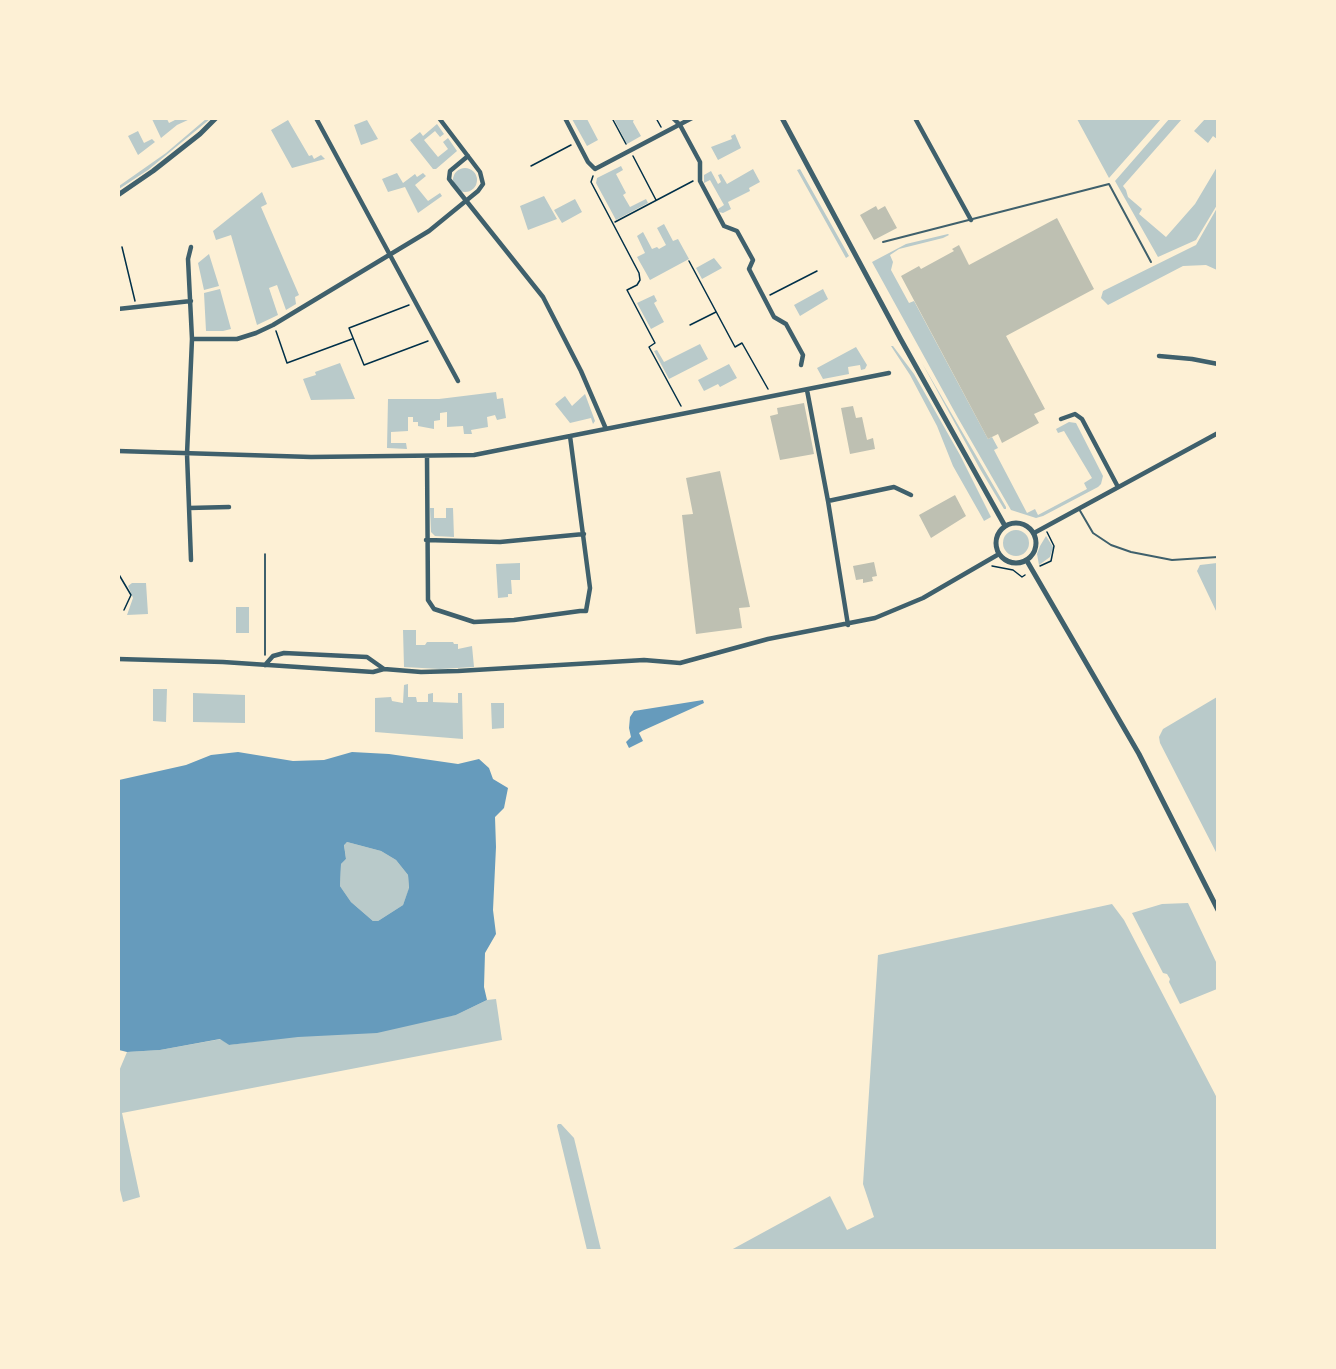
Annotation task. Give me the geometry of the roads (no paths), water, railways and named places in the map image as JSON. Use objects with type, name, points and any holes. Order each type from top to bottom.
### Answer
[{"type":"street","points":[[118,195],[161,165],[216,118]]},
{"type":"street","points":[[315,118],[458,381]]},
{"type":"street","points":[[192,339],[237,339],[273,325],[429,231],[466,201],[483,184],[480,172],[439,118]]},
{"type":"street","points":[[565,118],[588,162],[595,169],[692,118]]},
{"type":"street","points":[[674,118],[700,162],[700,181],[724,226],[737,231],[753,260],[749,269],[774,317],[786,324],[803,355],[801,365]]},
{"type":"street","points":[[782,118],[895,329],[1005,526]]},
{"type":"street","points":[[915,118],[971,220]]},
{"type":"street","points":[[468,156],[452,169],[449,175],[452,183],[543,297],[581,371],[606,429]]},
{"type":"street","points":[[191,247],[188,259],[192,339],[187,454],[191,561]]},
{"type":"street","points":[[118,309],[191,302]]},
{"type":"street","points":[[1159,356],[1192,358],[1218,364]]},
{"type":"street","points":[[118,451],[311,457],[474,455],[889,373]]},
{"type":"street","points":[[807,390],[848,625]]},
{"type":"street","points":[[1061,419],[1075,414],[1082,419],[1118,487]]},
{"type":"street","points":[[1034,533],[1218,433]]},
{"type":"street","points":[[427,456],[428,600],[434,609],[474,622],[514,620],[586,611],[590,588],[585,534],[570,436]]},
{"type":"street","points":[[828,501],[894,487],[911,495]]},
{"type":"street","points":[[189,508],[228,507]]},
{"type":"street","points":[[1011,523],[1024,524],[1034,533],[1036,545],[1027,561],[1019,564],[1011,563],[999,554],[997,536],[1005,526],[1011,523]]},
{"type":"street","points":[[426,540],[500,542],[585,534]]},
{"type":"street","points":[[118,658],[373,672],[384,669],[421,672],[458,671],[644,660],[680,663],[768,639],[848,625],[882,616],[923,598],[999,554]]},
{"type":"street","points":[[1027,561],[1139,754],[1218,910]]},
{"type":"street","points":[[265,665],[280,652],[367,657],[384,669]]},
{"type":"lane","points":[[883,242],[1109,184],[1151,262]]},
{"type":"lane","points":[[1078,509],[1093,533],[1111,545],[1131,552],[1172,560],[1218,557]]},
{"type":"water","points":[[703,700],[704,703],[642,731],[639,733],[643,741],[629,748],[626,742],[631,737],[630,717],[634,711]]},
{"type":"water","points":[[238,752],[293,761],[324,760],[352,752],[389,754],[458,764],[479,759],[489,768],[493,779],[508,788],[504,808],[495,817],[493,910],[496,934],[485,953],[484,987],[487,1000],[456,1015],[377,1033],[298,1037],[229,1045],[220,1039],[160,1050],[127,1052],[119,1050],[119,780],[186,765],[211,755]],"holes":[[[347,842],[381,851],[396,860],[408,875],[409,888],[403,905],[378,921],[373,921],[351,902],[340,886],[341,864],[346,859],[344,845]]]}]
